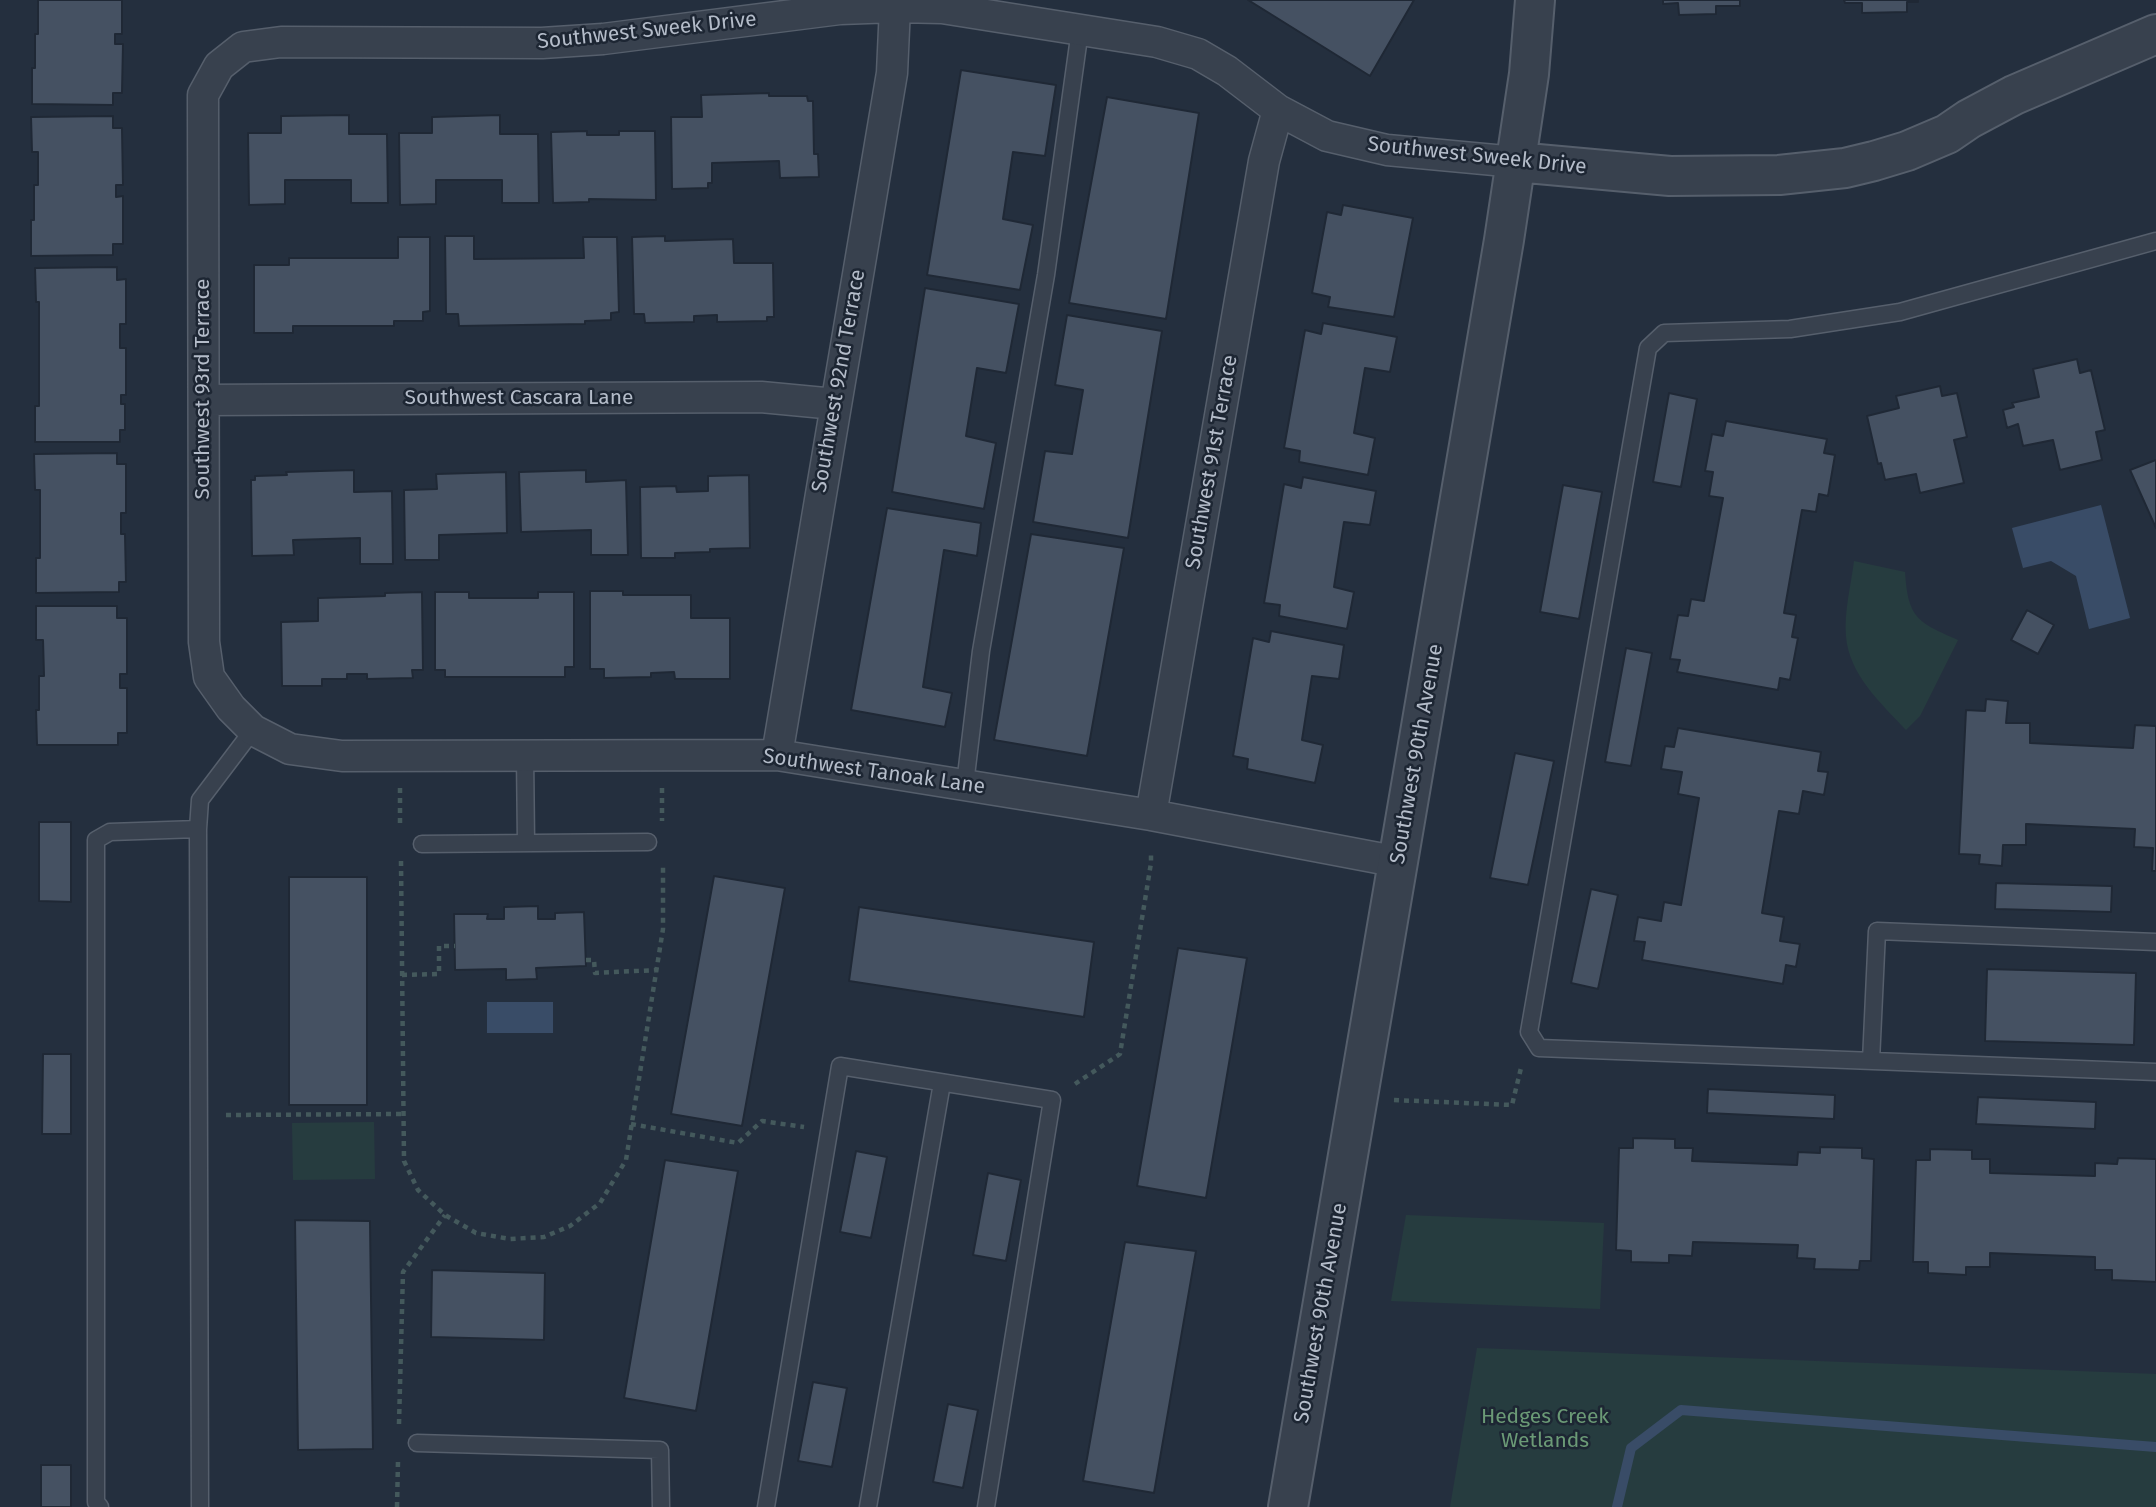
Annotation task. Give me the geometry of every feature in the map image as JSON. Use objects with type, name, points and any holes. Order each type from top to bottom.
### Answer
[{"type":"street","name":"Southwest 90th Avenue","points":[[1288,1507],[1516,162],[1529,74],[1535,0]]},
{"type":"street","name":"Southwest 92nd Terrace","points":[[778,755],[892,73],[895,7]]},
{"type":"street","name":"Southwest Sweek Drive","points":[[219,66],[243,47],[281,42],[542,43],[603,39],[839,9],[942,8],[1157,42],[1198,54],[1227,71],[1278,110],[1327,135],[1387,150],[1670,176],[1720,177],[1845,168],[1907,151],[1947,134],[1969,118],[2014,95],[2156,34]]},
{"type":"street","name":"Southwest 93rd Terrace","points":[[219,66],[203,95],[202,106],[204,642],[209,677],[231,708]]},
{"type":"street","name":"Southwest 91st Terrace","points":[[1151,815],[1264,161],[1278,110]]},
{"type":"street","name":"Southwest Cascara Lane","points":[[204,400],[761,397],[835,404]]},
{"type":"street","name":"Southwest Tanoak Lane","points":[[231,708],[253,730],[290,749],[342,756],[778,755],[1151,815],[1399,862]]},
{"type":"lane","points":[[965,784],[981,651],[1046,275],[1080,30]]},
{"type":"lane","points":[[2156,241],[1900,312],[1790,329],[1664,332],[1648,348],[1529,1032],[1539,1048],[2156,1072]]},
{"type":"lane","points":[[200,1507],[198,829],[200,800],[253,730]]},
{"type":"lane","points":[[525,755],[526,843]]},
{"type":"lane","points":[[100,1507],[96,1502],[96,841],[110,832],[198,829]]},
{"type":"lane","points":[[422,844],[648,842]]},
{"type":"lane","points":[[1871,1061],[1877,931],[2156,943]]},
{"type":"lane","points":[[766,1507],[839,1066],[1052,1100],[986,1507]]},
{"type":"lane","points":[[868,1507],[942,1083]]},
{"type":"lane","points":[[417,1443],[660,1450],[661,1507]]},
{"type":"path","points":[[400,755],[400,832]]},
{"type":"path","points":[[662,755],[663,828]]},
{"type":"path","points":[[1052,1100],[1120,1054],[1151,863],[1151,815]]},
{"type":"path","points":[[401,857],[404,1161],[418,1190],[445,1215],[476,1233],[510,1239],[544,1237],[570,1226],[600,1203],[626,1160],[663,929],[663,853]]},
{"type":"path","points":[[402,975],[439,974],[439,946],[455,946]]},
{"type":"path","points":[[586,960],[594,960],[595,973],[657,970]]},
{"type":"path","points":[[1359,1096],[1419,1102],[1512,1105],[1529,1032]]},
{"type":"path","points":[[199,1115],[404,1114]]},
{"type":"path","points":[[631,1124],[738,1143],[762,1121],[829,1131]]},
{"type":"path","points":[[399,1429],[403,1272],[445,1215]]},
{"type":"path","points":[[397,1507],[398,1455]]},
{"type":"green space","points":[[1854,561],[1905,572],[1909,600],[1917,616],[1924,623],[1958,640],[1920,716],[1906,730],[1868,688],[1848,650],[1846,618]]},
{"type":"green space","points":[[374,1122],[375,1179],[293,1180],[292,1123]]},
{"type":"green space","points":[[1406,1215],[1604,1223],[1600,1309],[1391,1301]]},
{"type":"green space","name":"Hedges Creek Wetlands","points":[[1477,1348],[2156,1374],[2156,1507],[1450,1507]]},
{"type":"water","points":[[2101,505],[2130,618],[2089,629],[2076,576],[2051,561],[2023,568],[2012,528]]},
{"type":"water","points":[[487,1002],[553,1002],[553,1033],[487,1033]]},
{"type":"building","points":[[38,0],[122,0],[122,34],[115,34],[115,44],[123,44],[122,93],[113,93],[113,105],[32,104]]},
{"type":"building","points":[[1248,0],[1414,0],[1370,76]]},
{"type":"building","points":[[1663,0],[1740,0],[1740,6],[1716,6],[1716,14],[1679,15],[1678,3],[1663,4]]},
{"type":"building","points":[[1844,0],[1918,2],[1907,2],[1907,12],[1862,13],[1862,3],[1845,3]]},
{"type":"building","points":[[961,70],[1056,85],[1045,156],[1013,152],[1003,219],[1033,225],[1020,290],[927,275]]},
{"type":"building","points":[[769,93],[769,96],[807,96],[808,101],[813,101],[814,154],[818,154],[819,177],[780,178],[779,161],[712,163],[712,183],[708,183],[708,188],[672,189],[671,117],[702,117],[701,95]]},
{"type":"building","points":[[1107,97],[1199,113],[1166,319],[1069,303]]},
{"type":"building","points":[[349,115],[349,134],[387,134],[388,203],[351,203],[351,180],[285,180],[285,204],[249,205],[248,133],[281,133],[281,116]]},
{"type":"building","points":[[500,115],[500,134],[538,134],[539,203],[502,203],[502,180],[436,180],[436,204],[400,205],[399,133],[432,133],[432,117]]},
{"type":"building","points":[[113,116],[113,128],[122,128],[123,185],[116,185],[116,197],[123,196],[123,244],[113,244],[113,255],[31,256],[31,220],[34,220],[34,185],[38,185],[38,152],[32,152],[31,117]]},
{"type":"building","points":[[587,131],[587,135],[619,135],[619,131],[655,131],[656,200],[589,199],[589,202],[553,203],[551,132]]},
{"type":"building","points":[[1343,205],[1413,218],[1394,317],[1328,307],[1330,297],[1312,293],[1327,212],[1341,215]]},
{"type":"building","points":[[445,236],[474,236],[474,259],[584,258],[583,237],[617,237],[619,312],[611,313],[611,320],[585,321],[585,324],[459,326],[458,314],[446,314]]},
{"type":"building","points":[[665,236],[665,241],[733,239],[734,263],[773,263],[774,317],[767,317],[767,321],[717,322],[717,315],[694,316],[694,322],[645,323],[644,314],[634,314],[632,237]]},
{"type":"building","points":[[398,237],[430,237],[430,311],[423,312],[423,321],[394,321],[394,326],[293,326],[293,333],[254,333],[254,265],[289,265],[289,258],[398,258]]},
{"type":"building","points":[[117,267],[117,280],[126,279],[126,324],[120,324],[120,348],[126,348],[126,395],[121,395],[121,404],[125,404],[125,430],[120,430],[120,442],[35,442],[35,406],[39,406],[39,302],[36,302],[35,268]]},
{"type":"building","points":[[925,288],[1019,304],[1006,373],[977,368],[966,436],[996,443],[984,509],[892,492]]},
{"type":"building","points":[[1067,315],[1162,331],[1128,538],[1033,522],[1045,451],[1072,454],[1083,390],[1055,385]]},
{"type":"building","points":[[1323,323],[1397,337],[1390,372],[1365,368],[1354,433],[1375,438],[1368,475],[1299,462],[1300,451],[1284,448],[1305,330],[1321,334]]},
{"type":"building","points":[[2077,359],[2080,373],[2091,370],[2105,430],[2096,432],[2102,460],[2060,470],[2053,440],[2023,446],[2018,424],[2007,428],[2003,410],[2014,407],[2012,403],[2039,397],[2033,369]]},
{"type":"building","points":[[1940,386],[1942,396],[1957,393],[1967,437],[1954,440],[1964,483],[1920,493],[1916,474],[1885,480],[1881,463],[1878,464],[1867,416],[1899,408],[1896,396]]},
{"type":"building","points":[[1669,393],[1697,399],[1681,487],[1653,482]]},
{"type":"building","points":[[1726,421],[1827,439],[1824,453],[1835,455],[1828,496],[1819,494],[1816,512],[1802,510],[1784,613],[1796,615],[1792,637],[1798,638],[1790,680],[1780,678],[1778,690],[1677,672],[1680,660],[1670,659],[1678,615],[1688,616],[1691,599],[1704,601],[1723,498],[1709,496],[1713,472],[1705,471],[1712,434],[1723,436]]},
{"type":"building","points":[[117,453],[117,464],[126,464],[126,513],[121,513],[121,534],[125,534],[126,582],[119,582],[119,592],[36,593],[36,558],[40,558],[40,490],[35,490],[34,454]]},
{"type":"building","points":[[2156,460],[2156,528],[2130,470]]},
{"type":"building","points":[[354,470],[354,492],[392,491],[393,564],[360,564],[360,538],[293,540],[294,555],[252,556],[251,480],[255,480],[255,476],[287,475],[286,472]]},
{"type":"building","points":[[586,470],[586,482],[626,480],[628,555],[591,555],[591,530],[521,532],[519,472]]},
{"type":"building","points":[[506,472],[507,533],[439,535],[439,560],[405,560],[404,490],[437,489],[436,474]]},
{"type":"building","points":[[749,475],[750,548],[675,553],[675,558],[641,558],[640,487],[676,486],[677,492],[708,491],[708,476]]},
{"type":"building","points":[[1303,477],[1376,491],[1370,525],[1344,522],[1334,587],[1354,592],[1347,629],[1279,616],[1280,605],[1264,603],[1284,484],[1301,488]]},
{"type":"building","points":[[1563,485],[1602,492],[1579,619],[1540,612]]},
{"type":"building","points":[[887,508],[981,523],[977,556],[944,550],[923,687],[952,693],[945,727],[851,710]]},
{"type":"building","points":[[1031,534],[1124,548],[1087,756],[994,740]]},
{"type":"building","points":[[590,591],[623,591],[623,595],[691,595],[691,618],[730,618],[730,679],[675,679],[674,672],[651,673],[651,677],[604,678],[604,669],[590,669]]},
{"type":"building","points":[[422,592],[423,670],[412,670],[413,678],[367,679],[367,674],[347,674],[347,679],[322,679],[322,686],[282,686],[281,622],[318,621],[318,598]]},
{"type":"building","points":[[435,592],[469,592],[469,598],[538,598],[538,592],[574,592],[574,667],[565,667],[565,677],[445,677],[445,670],[435,670]]},
{"type":"building","points":[[36,606],[117,606],[117,618],[127,618],[127,674],[120,674],[120,688],[127,688],[127,733],[118,733],[118,745],[37,745],[39,676],[44,676],[43,640],[36,640]]},
{"type":"building","points":[[2027,610],[2054,625],[2038,654],[2011,640]]},
{"type":"building","points":[[1271,631],[1344,645],[1339,679],[1312,676],[1302,740],[1323,745],[1315,783],[1247,769],[1248,759],[1233,756],[1253,638],[1269,642]]},
{"type":"building","points":[[1626,648],[1652,653],[1631,766],[1605,762]]},
{"type":"building","points":[[1986,699],[2008,701],[2006,723],[2030,723],[2030,743],[2133,748],[2135,725],[2156,726],[2156,871],[2152,871],[2153,848],[2134,847],[2135,829],[2026,824],[2026,845],[2003,845],[2002,866],[1979,864],[1980,855],[1959,854],[1966,710],[1985,711]]},
{"type":"building","points":[[1678,728],[1821,752],[1818,771],[1828,772],[1824,795],[1803,791],[1799,814],[1779,811],[1762,913],[1784,917],[1780,941],[1800,944],[1796,967],[1786,965],[1783,984],[1642,960],[1645,942],[1634,941],[1638,917],[1661,921],[1664,902],[1681,905],[1699,798],[1678,794],[1682,772],[1661,769],[1665,746],[1674,747]]},
{"type":"building","points":[[1515,753],[1554,761],[1528,885],[1490,878]]},
{"type":"building","points":[[39,822],[71,822],[71,902],[39,901]]},
{"type":"building","points":[[714,876],[785,888],[742,1126],[671,1114]]},
{"type":"building","points":[[289,877],[367,877],[367,1105],[289,1105]]},
{"type":"building","points":[[1996,883],[2112,886],[2111,912],[1995,909]]},
{"type":"building","points":[[1591,889],[1618,895],[1598,989],[1571,983]]},
{"type":"building","points":[[538,906],[538,919],[555,919],[555,913],[584,912],[586,966],[536,968],[537,979],[506,980],[506,969],[455,970],[454,914],[488,914],[487,919],[504,919],[504,907]]},
{"type":"building","points":[[859,907],[1094,942],[1084,1017],[849,981]]},
{"type":"building","points":[[1178,948],[1247,958],[1206,1198],[1137,1186]]},
{"type":"building","points":[[1987,969],[2136,973],[2134,1045],[1985,1041]]},
{"type":"building","points":[[43,1054],[71,1054],[71,1134],[42,1134]]},
{"type":"building","points":[[1708,1089],[1835,1095],[1834,1119],[1707,1113]]},
{"type":"building","points":[[1978,1097],[2096,1102],[2095,1129],[1976,1124]]},
{"type":"building","points":[[1633,1138],[1675,1139],[1675,1148],[1693,1148],[1692,1161],[1797,1165],[1798,1152],[1820,1153],[1820,1147],[1862,1148],[1862,1158],[1874,1159],[1871,1261],[1860,1261],[1859,1270],[1814,1269],[1815,1259],[1797,1258],[1798,1245],[1693,1242],[1692,1256],[1669,1255],[1669,1263],[1631,1262],[1631,1251],[1616,1250],[1619,1148],[1633,1148]]},
{"type":"building","points":[[1930,1149],[1972,1150],[1972,1159],[1990,1159],[1990,1173],[2095,1176],[2095,1163],[2117,1164],[2118,1158],[2156,1159],[2156,1282],[2112,1280],[2112,1270],[2095,1270],[2095,1257],[1990,1253],[1990,1267],[1966,1267],[1966,1275],[1928,1273],[1928,1262],[1913,1262],[1916,1160],[1930,1160]]},
{"type":"building","points":[[856,1151],[887,1157],[871,1238],[840,1232]]},
{"type":"building","points":[[665,1160],[738,1171],[696,1411],[624,1398]]},
{"type":"building","points":[[988,1173],[1021,1180],[1006,1261],[973,1255]]},
{"type":"building","points":[[295,1220],[370,1221],[373,1449],[298,1450]]},
{"type":"building","points":[[1125,1242],[1196,1251],[1154,1493],[1083,1481]]},
{"type":"building","points":[[432,1270],[545,1273],[544,1340],[431,1337]]},
{"type":"building","points":[[813,1382],[847,1388],[832,1467],[798,1461]]},
{"type":"building","points":[[948,1404],[978,1410],[963,1488],[933,1482]]},
{"type":"building","points":[[41,1465],[71,1465],[71,1507],[41,1507]]},
{"type":"waterway","points":[[1617,1507],[1631,1448],[1681,1410],[2156,1447]]}]
